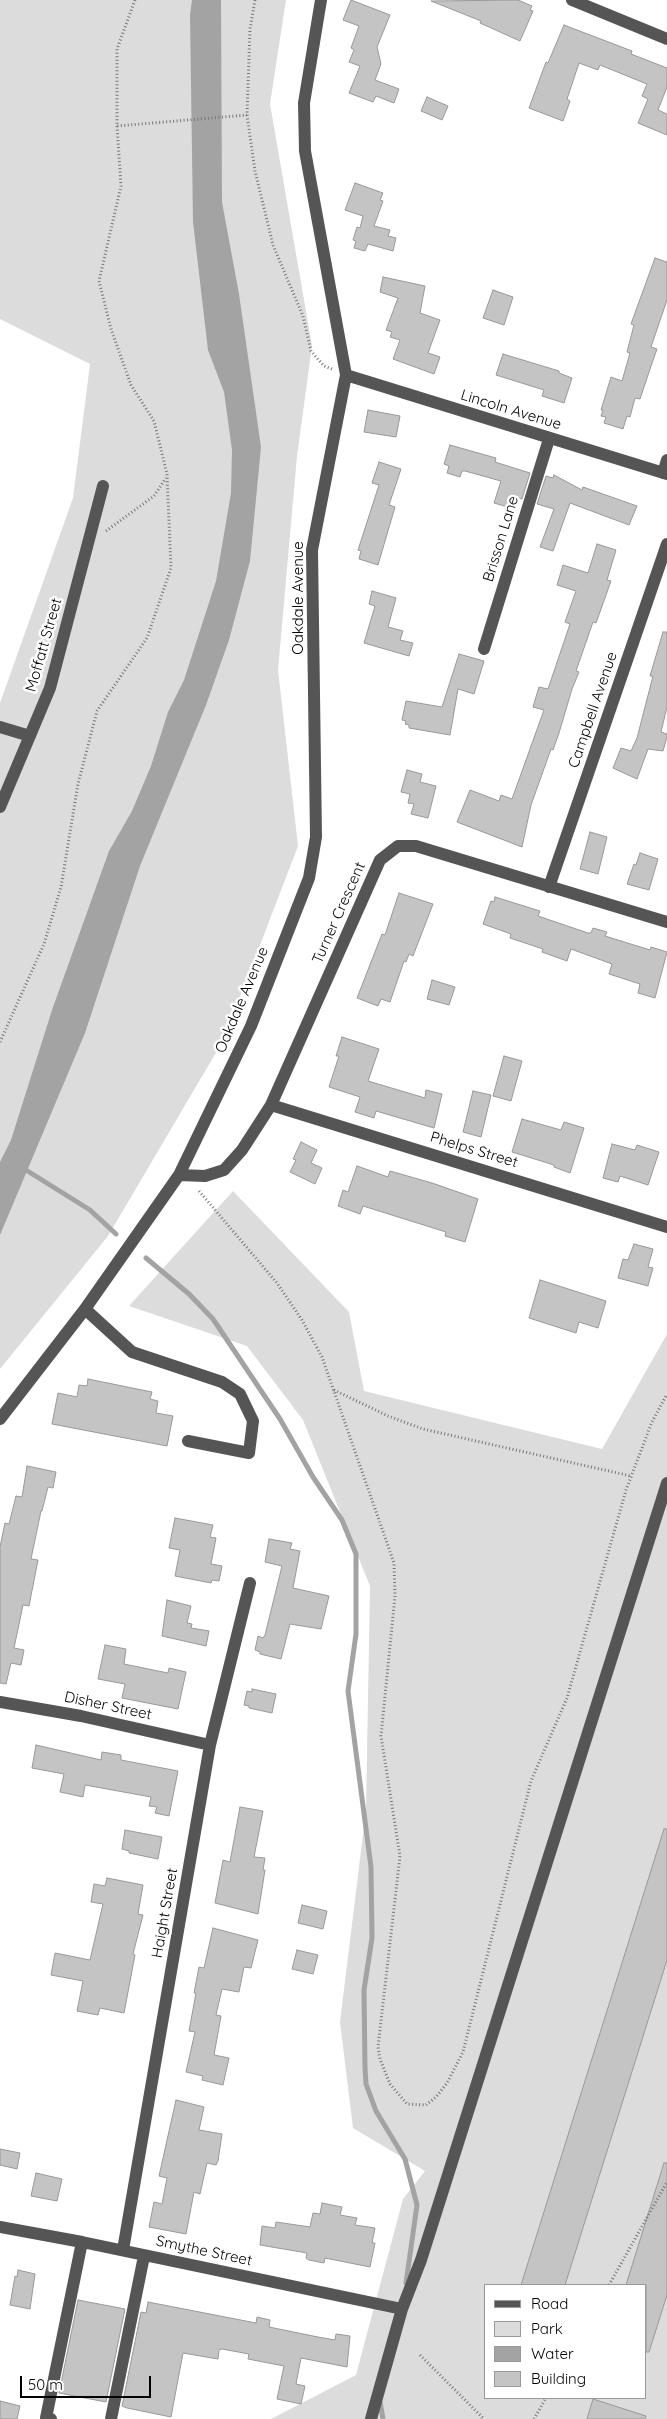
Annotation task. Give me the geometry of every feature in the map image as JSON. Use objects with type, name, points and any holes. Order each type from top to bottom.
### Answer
[{"type":"street","name":"Oakdale Avenue","points":[[179,1175],[251,1026],[310,878],[316,837],[312,550],[346,375],[305,151],[304,103],[321,0]]},
{"type":"street","points":[[572,0],[667,39]]},
{"type":"street","name":"Lincoln Avenue","points":[[346,375],[665,474]]},
{"type":"street","name":"Brisson Lane","points":[[484,650],[550,439]]},
{"type":"street","points":[[665,474],[667,460]]},
{"type":"street","name":"Moffatt Street","points":[[0,806],[50,688],[103,486]]},
{"type":"street","name":"Campbell Avenue","points":[[549,887],[667,544]]},
{"type":"street","points":[[0,727],[30,736]]},
{"type":"street","name":"Turner Crescent","points":[[179,1175],[205,1176],[224,1170],[242,1150],[271,1105],[380,860],[398,846],[416,846],[667,922]]},
{"type":"street","name":"Phelps Street","points":[[271,1105],[667,1226]]},
{"type":"street","points":[[0,1419],[85,1309],[179,1175]]},
{"type":"street","points":[[85,1309],[132,1352],[222,1382],[240,1394],[253,1421],[249,1453],[188,1441]]},
{"type":"street","points":[[371,2419],[402,2309],[430,2232],[667,1483]]},
{"type":"street","name":"Haight Street","points":[[123,2250],[210,1745],[250,1583]]},
{"type":"street","name":"Disher Street","points":[[0,1702],[82,1716],[210,1745]]},
{"type":"street","name":"Smythe Street","points":[[0,2227],[123,2250],[144,2256],[402,2309]]},
{"type":"street","points":[[51,2419],[46,2418],[82,2242]]},
{"type":"street","points":[[111,2419],[144,2256]]},
{"type":"path","points":[[0,1042],[44,944],[61,887],[78,784],[97,711],[147,638],[171,568],[167,476],[154,421],[131,385],[111,329],[99,281],[121,186],[117,126],[117,49],[135,0]]},
{"type":"path","points":[[255,0],[250,29],[247,115],[254,171],[273,245],[303,316],[311,351],[324,366],[346,375]]},
{"type":"path","points":[[117,126],[247,115]]},
{"type":"path","points":[[101,538],[106,531],[154,496],[167,476]]},
{"type":"path","points":[[179,1175],[204,1194],[277,1283],[302,1320],[322,1357],[341,1416],[386,1536],[395,1570],[395,1596],[381,1736],[398,1835],[399,1862],[378,2047],[380,2059],[390,2084],[407,2104],[426,2105],[436,2097],[447,2084],[463,2052],[531,1781],[567,1698],[631,1476],[652,1422],[667,1394]]},
{"type":"path","points":[[334,1390],[388,1416],[423,1430],[631,1476]]},
{"type":"path","points":[[610,2284],[667,2182]]},
{"type":"path","points":[[420,2355],[484,2419]]},
{"type":"path","points":[[534,2419],[545,2399]]},
{"type":"green space","points":[[0,0],[286,0],[270,104],[312,346],[297,456],[278,670],[298,846],[224,1039],[108,1236],[0,1369],[0,703],[73,498],[90,364],[0,319]]},
{"type":"green space","points":[[233,1191],[349,1312],[364,1391],[602,1449],[667,1334],[667,2419],[271,2419],[356,2375],[403,2199],[425,2171],[353,2128],[340,2022],[366,1810],[370,1586],[303,1420],[247,1346],[129,1306]]},
{"type":"water","points":[[192,0],[221,0],[222,202],[239,294],[261,447],[250,561],[229,640],[206,705],[140,866],[85,1033],[0,1235],[0,1162],[11,1140],[52,1010],[109,851],[132,811],[151,766],[168,712],[184,680],[216,581],[231,493],[232,450],[224,392],[208,350],[193,222],[190,15]]},
{"type":"building","points":[[351,0],[390,15],[377,47],[381,64],[375,80],[399,89],[394,103],[376,96],[373,102],[349,93],[360,66],[349,62],[354,50],[351,48],[359,26],[343,20]]},
{"type":"building","points":[[518,0],[532,6],[530,10],[533,11],[520,41],[480,23],[481,21],[431,1]]},
{"type":"building","points":[[564,25],[632,51],[631,54],[667,68],[667,87],[658,110],[667,114],[667,135],[638,123],[648,99],[642,96],[647,84],[600,65],[598,70],[579,63],[567,99],[570,101],[563,121],[529,108],[546,62],[548,63]]},
{"type":"building","points":[[427,97],[448,106],[442,120],[421,111]]},
{"type":"building","points":[[355,183],[383,193],[380,200],[383,201],[374,226],[390,230],[388,236],[396,238],[393,251],[368,244],[365,251],[354,248],[356,241],[353,240],[357,227],[360,228],[363,216],[345,210]]},
{"type":"building","points":[[655,258],[667,262],[667,300],[651,347],[657,349],[640,399],[635,398],[630,417],[627,416],[623,429],[604,423],[606,417],[601,416],[603,410],[601,410],[611,377],[622,381],[630,353],[627,352],[634,325],[631,324]]},
{"type":"building","points":[[383,277],[425,286],[420,313],[440,320],[428,353],[440,357],[434,374],[393,359],[400,340],[390,337],[392,332],[386,330],[398,298],[380,292]]},
{"type":"building","points":[[493,290],[513,297],[504,325],[483,318]]},
{"type":"building","points":[[503,354],[559,371],[559,373],[572,378],[564,403],[542,396],[544,390],[496,375]]},
{"type":"building","points":[[368,410],[400,416],[396,437],[364,432]]},
{"type":"building","points":[[450,445],[496,458],[495,462],[530,473],[522,499],[519,498],[515,509],[494,503],[501,481],[465,471],[462,471],[460,477],[447,473],[449,466],[444,464]]},
{"type":"building","points":[[379,462],[401,469],[389,505],[395,507],[378,565],[359,559],[361,551],[358,550],[379,485],[372,483]]},
{"type":"building","points":[[554,475],[582,490],[583,487],[637,506],[629,525],[570,503],[553,551],[540,547],[554,509],[537,504],[546,476],[553,478]]},
{"type":"building","points":[[597,544],[616,550],[607,580],[611,581],[596,623],[593,622],[576,671],[579,672],[559,733],[553,750],[551,749],[531,805],[522,847],[457,822],[470,790],[499,801],[501,795],[512,799],[544,710],[533,707],[539,687],[548,689],[570,624],[565,622],[576,591],[557,585],[563,565],[588,573]]},
{"type":"building","points":[[372,591],[396,598],[388,627],[403,631],[400,640],[413,643],[409,656],[364,643],[375,606],[369,604]]},
{"type":"building","points":[[663,632],[667,632],[667,707],[661,732],[667,734],[667,737],[663,751],[648,749],[637,779],[613,768],[621,748],[631,751],[637,738],[653,676],[650,676]]},
{"type":"building","points":[[459,654],[484,661],[474,694],[458,689],[450,735],[409,728],[409,725],[405,724],[406,721],[402,720],[406,701],[442,707]]},
{"type":"building","points":[[407,770],[422,774],[420,782],[436,786],[428,818],[411,814],[414,804],[408,803],[410,794],[401,792]]},
{"type":"building","points":[[590,832],[607,837],[598,874],[580,869]]},
{"type":"building","points":[[640,853],[658,859],[649,890],[627,884]]},
{"type":"building","points":[[399,893],[433,904],[413,956],[409,954],[406,962],[404,961],[390,1002],[381,999],[378,1006],[357,998],[382,934],[385,935]]},
{"type":"building","points":[[495,897],[540,911],[538,916],[588,933],[591,933],[593,928],[607,932],[605,936],[650,950],[651,947],[667,952],[655,998],[638,993],[640,984],[609,974],[612,964],[571,949],[567,961],[542,952],[543,949],[510,938],[511,934],[483,924],[491,901],[494,902]]},
{"type":"building","points":[[432,980],[455,987],[449,1005],[427,999]]},
{"type":"building","points":[[342,1037],[379,1049],[368,1081],[425,1098],[426,1090],[442,1094],[434,1128],[376,1111],[374,1118],[355,1112],[360,1097],[329,1087],[339,1056],[336,1056]]},
{"type":"building","points":[[504,1056],[522,1061],[511,1101],[493,1096]]},
{"type":"building","points":[[473,1091],[491,1095],[481,1137],[463,1132]]},
{"type":"building","points":[[522,1119],[561,1130],[564,1122],[584,1128],[570,1173],[554,1167],[554,1165],[512,1152]]},
{"type":"building","points":[[301,1142],[317,1150],[311,1163],[322,1168],[315,1184],[290,1172],[296,1160],[293,1159]]},
{"type":"building","points":[[612,1144],[635,1150],[637,1145],[659,1152],[648,1185],[620,1176],[618,1182],[603,1178]]},
{"type":"building","points":[[357,1166],[388,1177],[390,1171],[478,1199],[465,1242],[445,1236],[446,1232],[363,1206],[360,1214],[338,1206],[343,1190],[348,1192]]},
{"type":"building","points":[[634,1244],[653,1249],[648,1267],[653,1268],[648,1286],[618,1278],[623,1259],[628,1260]]},
{"type":"building","points":[[540,1280],[606,1301],[598,1328],[579,1322],[576,1333],[529,1318]]},
{"type":"building","points":[[88,1379],[152,1392],[150,1399],[158,1401],[156,1413],[173,1416],[167,1446],[52,1424],[58,1393],[77,1397],[79,1385],[87,1386]]},
{"type":"building","points":[[27,1466],[56,1472],[53,1488],[48,1487],[41,1511],[31,1559],[38,1560],[29,1606],[23,1605],[14,1648],[24,1650],[21,1665],[11,1663],[6,1684],[0,1683],[0,1547],[5,1523],[9,1524],[16,1496],[22,1497]]},
{"type":"building","points":[[175,1518],[213,1525],[210,1537],[216,1538],[211,1564],[222,1566],[219,1581],[212,1580],[211,1583],[175,1576],[180,1550],[169,1548]]},
{"type":"building","points":[[269,1539],[292,1543],[290,1549],[300,1551],[293,1588],[329,1596],[321,1629],[290,1624],[281,1659],[260,1654],[260,1652],[255,1650],[258,1636],[263,1638],[265,1635],[282,1566],[265,1562]]},
{"type":"building","points":[[167,1600],[191,1606],[187,1623],[192,1624],[191,1628],[209,1631],[206,1646],[162,1636]]},
{"type":"building","points":[[105,1645],[126,1649],[124,1664],[168,1673],[169,1668],[186,1672],[178,1709],[122,1698],[125,1684],[98,1679]]},
{"type":"building","points":[[252,1689],[276,1694],[272,1713],[249,1708],[249,1706],[244,1705],[247,1691],[252,1692]]},
{"type":"building","points":[[36,1745],[101,1760],[102,1752],[121,1755],[121,1760],[178,1771],[169,1816],[155,1813],[157,1807],[149,1806],[151,1797],[85,1785],[83,1797],[60,1792],[64,1774],[32,1768]]},
{"type":"building","points":[[240,1807],[263,1811],[254,1857],[265,1858],[258,1914],[215,1903],[223,1860],[230,1862]]},
{"type":"building","points":[[664,1829],[667,1829],[667,1960],[565,2284],[521,2284]]},
{"type":"building","points":[[125,1830],[162,1837],[158,1859],[129,1853],[129,1851],[122,1849]]},
{"type":"building","points":[[107,1878],[143,1885],[138,1914],[143,1915],[133,1954],[135,1955],[124,2013],[100,2008],[98,2015],[77,2011],[83,1981],[51,1975],[55,1953],[90,1960],[103,1904],[91,1902],[94,1884],[105,1886]]},
{"type":"building","points":[[302,1905],[327,1911],[323,1929],[298,1923]]},
{"type":"building","points":[[213,1928],[258,1940],[251,1968],[244,1967],[239,1992],[222,1989],[216,2015],[221,2016],[214,2055],[229,2058],[223,2085],[202,2080],[203,2076],[186,2072],[195,2032],[189,2031],[196,1993],[194,1993],[199,1967],[204,1968]]},
{"type":"building","points":[[297,1950],[318,1955],[313,1974],[292,1969]]},
{"type":"building","points":[[176,2100],[204,2107],[199,2130],[222,2134],[218,2161],[216,2165],[207,2163],[200,2194],[194,2192],[186,2234],[149,2227],[154,2202],[162,2204],[167,2178],[159,2176]]},
{"type":"building","points":[[0,2149],[20,2153],[17,2169],[0,2165]]},
{"type":"building","points":[[664,2163],[667,2163],[667,2295],[649,2352],[647,2352],[647,2284],[626,2284]]},
{"type":"building","points":[[36,2173],[62,2179],[57,2201],[31,2196]]},
{"type":"building","points":[[322,2203],[342,2207],[340,2215],[357,2218],[355,2225],[375,2228],[372,2243],[375,2243],[370,2267],[325,2258],[324,2263],[309,2260],[306,2258],[307,2253],[260,2245],[262,2226],[275,2228],[276,2222],[310,2227],[313,2213],[320,2214]]},
{"type":"building","points":[[18,2270],[35,2274],[30,2309],[10,2305],[15,2276],[17,2277]]},
{"type":"building","points":[[78,2300],[125,2309],[106,2402],[59,2393]]},
{"type":"building","points":[[148,2302],[256,2323],[257,2317],[270,2320],[269,2327],[335,2340],[336,2334],[350,2336],[347,2367],[301,2358],[296,2384],[305,2386],[301,2404],[277,2399],[284,2366],[248,2359],[249,2354],[222,2349],[219,2350],[218,2359],[183,2353],[171,2417],[127,2408],[122,2406],[141,2312],[146,2313]]},
{"type":"building","points":[[593,2399],[646,2416],[645,2419],[587,2419]]},
{"type":"building","points":[[0,2401],[20,2406],[17,2419],[0,2419]]},
{"type":"waterway","points":[[26,1170],[90,1210],[116,1234]]},
{"type":"waterway","points":[[146,1258],[189,1294],[213,1319],[280,1419],[313,1477],[342,1520],[356,1554],[356,1634],[348,1691],[371,1867],[372,1938],[364,1990],[366,2084],[376,2111],[405,2159],[417,2205],[406,2283]]},
{"type":"waterway","points":[[380,2402],[383,2419]]}]
